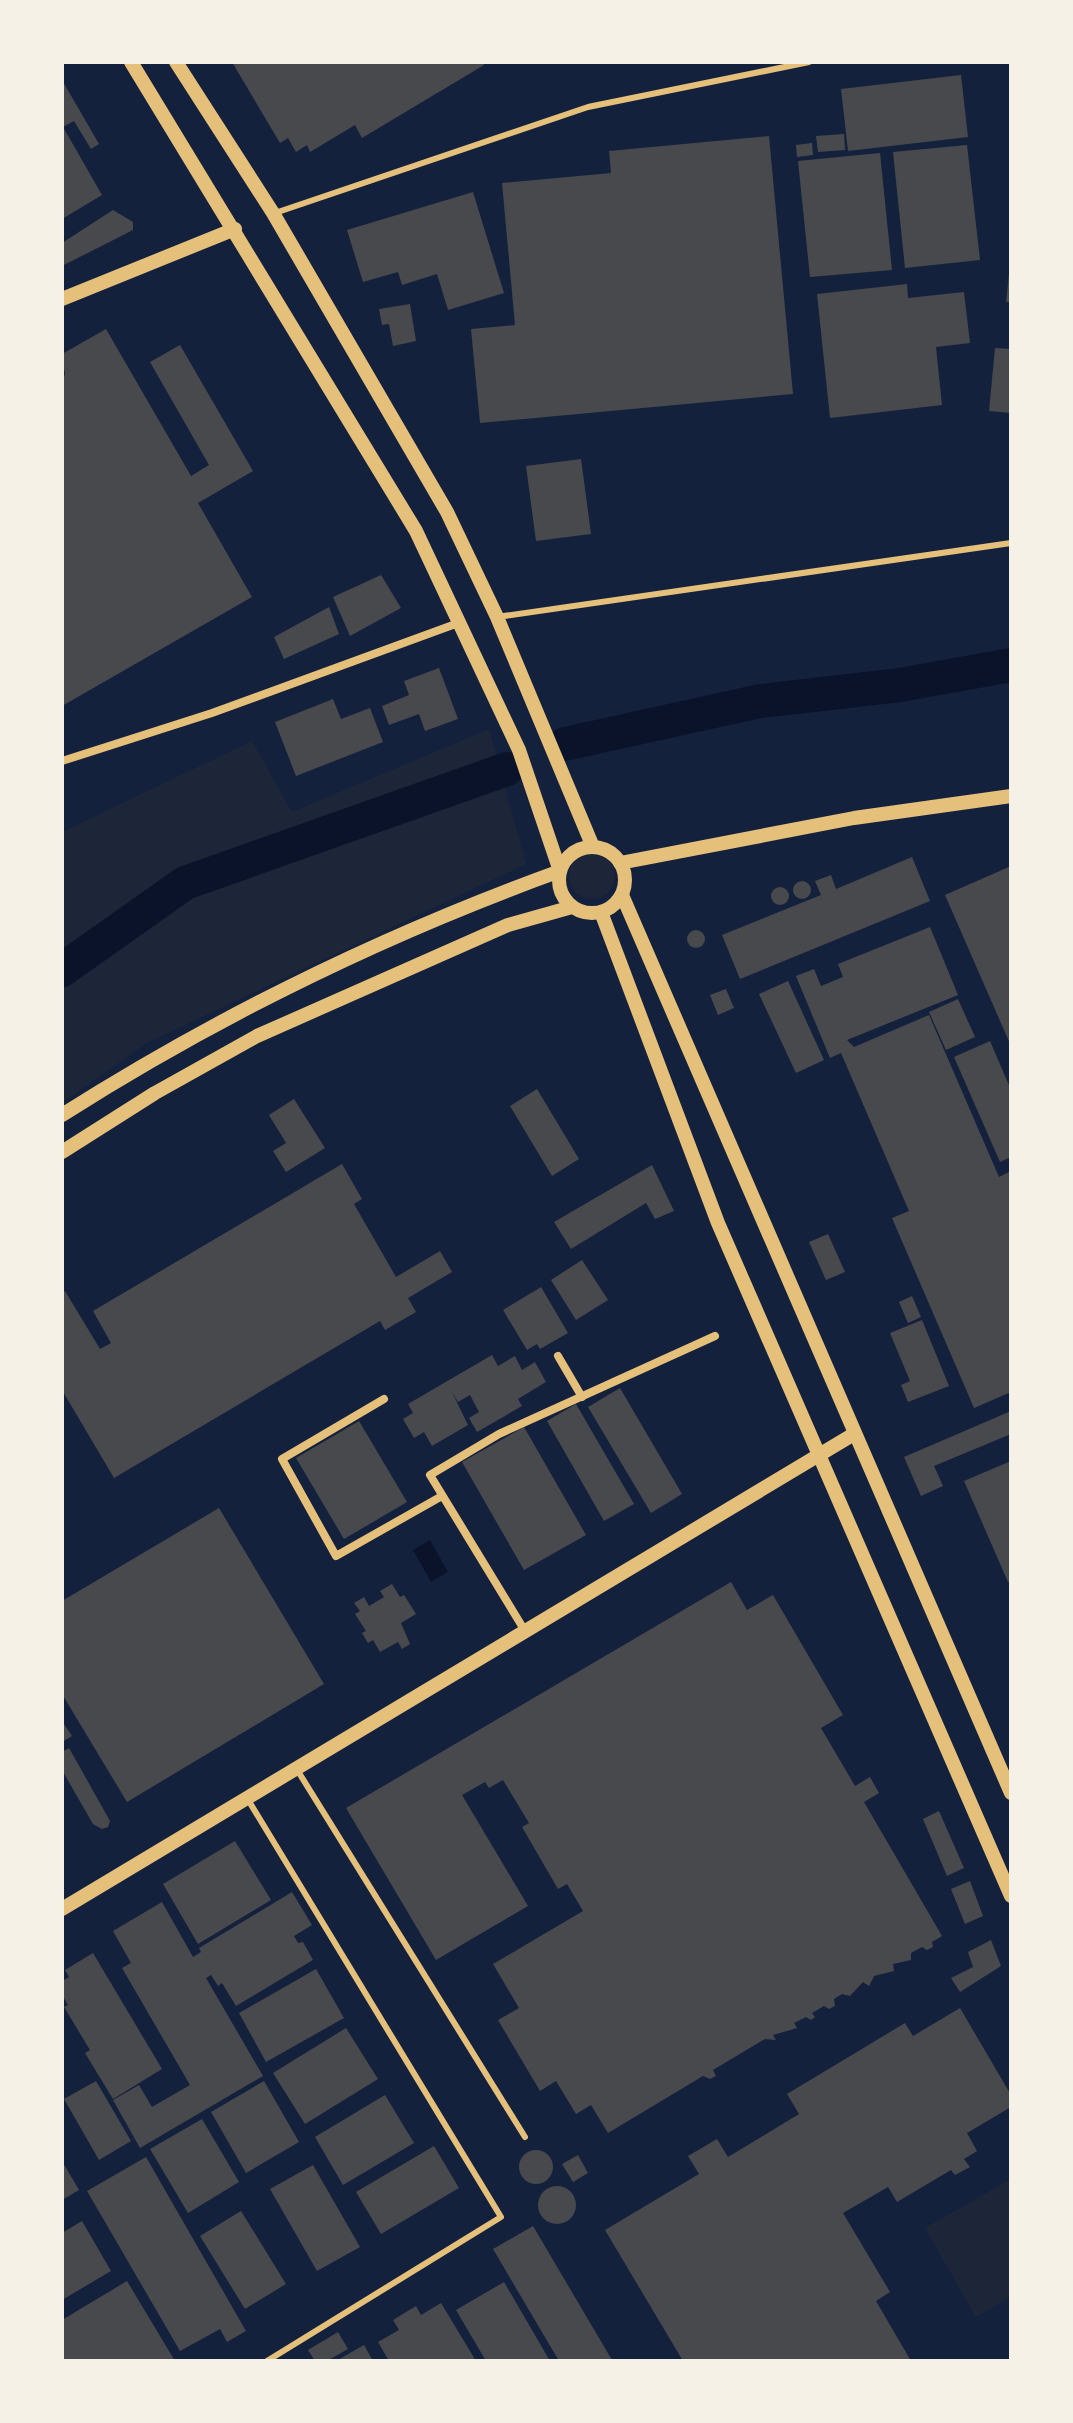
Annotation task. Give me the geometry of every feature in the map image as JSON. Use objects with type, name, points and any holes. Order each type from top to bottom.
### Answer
[{"type":"street","points":[[131,62],[416,531],[461,621],[519,750],[560,871],[561,891],[572,907]]},
{"type":"street","points":[[176,62],[273,213],[447,512],[497,617],[593,847]]},
{"type":"street","points":[[62,299],[235,229]]},
{"type":"street","points":[[62,761],[212,713],[461,621]]},
{"type":"street","points":[[620,863],[854,818],[1011,796]]},
{"type":"street","points":[[62,1115],[243,1007],[499,893],[560,871],[572,854],[593,847],[604,849],[620,863],[625,873],[622,895],[1011,1793]]},
{"type":"street","points":[[62,1152],[155,1093],[257,1036],[508,925],[572,907],[591,913],[601,912],[622,895]]},
{"type":"street","points":[[601,912],[718,1223],[1011,1896]]},
{"type":"street","points":[[525,1631],[430,1475],[499,1434],[715,1336]]},
{"type":"street","points":[[558,1356],[582,1397]]},
{"type":"street","points":[[384,1399],[282,1459],[336,1556],[442,1496]]},
{"type":"street","points":[[62,1909],[854,1434]]},
{"type":"lane","points":[[273,213],[588,107],[809,62]]},
{"type":"lane","points":[[497,617],[1011,543]]},
{"type":"lane","points":[[296,1768],[525,2137]]},
{"type":"lane","points":[[247,1798],[501,2217],[267,2361]]},
{"type":"shaded area","points":[[489,729],[526,864],[147,1043],[62,1103],[62,832],[252,741],[292,812]]},
{"type":"shaded area","points":[[592,853],[608,860],[615,876],[608,892],[592,899],[576,892],[569,876],[576,860]]},
{"type":"shaded area","points":[[430,1540],[448,1572],[431,1582],[413,1550]]},
{"type":"shaded area","points":[[1011,2179],[1011,2297],[976,2317],[925,2228]]},
{"type":"building","points":[[232,62],[482,62],[484,65],[362,138],[355,125],[310,152],[307,145],[296,152],[288,138],[280,143]]},
{"type":"building","points":[[961,75],[968,137],[848,151],[841,89]]},
{"type":"building","points":[[62,80],[99,144],[91,149],[74,121],[63,127],[102,195],[62,219]]},
{"type":"building","points":[[844,134],[845,150],[818,152],[816,136]]},
{"type":"building","points":[[769,136],[793,394],[480,423],[471,329],[515,325],[502,183],[611,173],[609,151]]},
{"type":"building","points":[[812,143],[813,155],[797,157],[796,145]]},
{"type":"building","points":[[967,145],[980,260],[905,268],[893,152]]},
{"type":"building","points":[[880,153],[892,270],[810,277],[798,161]]},
{"type":"building","points":[[473,192],[504,293],[448,310],[437,274],[402,285],[398,272],[363,282],[347,230]]},
{"type":"building","points":[[113,210],[133,222],[133,230],[62,266],[62,243]]},
{"type":"building","points":[[1009,274],[1011,302],[1006,302]]},
{"type":"building","points":[[907,284],[908,298],[964,292],[970,343],[936,347],[942,405],[830,418],[817,294]]},
{"type":"building","points":[[410,304],[416,341],[393,346],[389,324],[382,325],[379,309]]},
{"type":"building","points":[[106,329],[191,476],[209,465],[150,362],[180,345],[253,471],[198,503],[252,597],[62,706],[62,377],[65,375],[62,354]]},
{"type":"building","points":[[995,348],[1011,349],[1011,413],[989,411]]},
{"type":"building","points":[[581,459],[591,534],[536,541],[526,466]]},
{"type":"building","points":[[381,575],[401,608],[350,636],[333,597]]},
{"type":"building","points":[[329,607],[339,634],[284,659],[274,637]]},
{"type":"building","points":[[439,668],[458,719],[425,731],[419,714],[389,725],[382,706],[409,695],[404,681]]},
{"type":"building","points":[[333,699],[341,719],[370,708],[383,742],[296,776],[275,722]]},
{"type":"building","points":[[912,857],[930,901],[740,979],[722,935],[821,895],[815,881],[831,875],[836,889]]},
{"type":"building","points":[[1011,866],[1011,1046],[945,895]]},
{"type":"building","points":[[802,881],[811,890],[802,899],[793,890]]},
{"type":"building","points":[[776,887],[784,887],[789,896],[787,903],[776,905],[771,900],[771,892]]},
{"type":"building","points":[[930,927],[958,995],[847,1040],[854,1047],[929,1015],[999,1177],[1011,1171],[1011,1392],[974,1408],[892,1218],[909,1211],[841,1053],[830,1058],[796,976],[814,969],[821,986],[843,977],[838,964]]},
{"type":"building","points":[[696,930],[705,939],[696,948],[687,939]]},
{"type":"building","points":[[788,981],[824,1060],[796,1073],[759,994]]},
{"type":"building","points":[[726,989],[734,1008],[718,1015],[710,995]]},
{"type":"building","points":[[958,999],[975,1037],[946,1050],[929,1012]]},
{"type":"building","points":[[990,1041],[1011,1090],[1011,1157],[1000,1162],[954,1057]]},
{"type":"building","points":[[537,1089],[579,1159],[552,1176],[510,1106]]},
{"type":"building","points":[[294,1099],[325,1148],[286,1172],[273,1151],[286,1143],[269,1115]]},
{"type":"building","points":[[342,1164],[362,1199],[354,1204],[396,1277],[440,1251],[452,1272],[408,1298],[416,1312],[385,1330],[380,1321],[114,1478],[62,1390],[62,1293],[65,1291],[100,1349],[111,1343],[93,1311]]},
{"type":"building","points":[[652,1165],[674,1211],[655,1219],[646,1203],[571,1249],[554,1222]]},
{"type":"building","points":[[828,1234],[845,1272],[826,1280],[809,1242]]},
{"type":"building","points":[[582,1260],[608,1300],[576,1320],[551,1280]]},
{"type":"building","points":[[541,1287],[568,1333],[540,1349],[537,1344],[527,1350],[503,1310]]},
{"type":"building","points":[[912,1296],[921,1317],[908,1323],[899,1302]]},
{"type":"building","points":[[922,1320],[949,1386],[908,1402],[901,1385],[910,1381],[890,1333]]},
{"type":"building","points":[[492,1355],[498,1366],[515,1356],[522,1370],[535,1362],[546,1382],[518,1399],[522,1406],[477,1432],[469,1418],[479,1412],[470,1395],[458,1402],[452,1392],[468,1425],[432,1446],[424,1432],[414,1438],[403,1419],[413,1413],[408,1404]]},
{"type":"building","points":[[620,1388],[682,1494],[651,1513],[588,1407]]},
{"type":"building","points":[[576,1404],[634,1504],[604,1521],[547,1421]]},
{"type":"building","points":[[1011,1411],[1011,1434],[934,1466],[943,1486],[921,1496],[904,1457]]},
{"type":"building","points":[[359,1421],[407,1502],[344,1539],[296,1458]]},
{"type":"building","points":[[524,1427],[586,1535],[524,1570],[462,1462]]},
{"type":"building","points":[[1011,1461],[1011,1581],[1008,1582],[964,1481]]},
{"type":"building","points":[[219,1508],[324,1684],[127,1802],[62,1694],[62,1601]]},
{"type":"building","points":[[731,1582],[747,1610],[773,1595],[843,1715],[821,1728],[855,1786],[870,1777],[879,1793],[864,1802],[942,1936],[932,1942],[933,1947],[927,1950],[922,1947],[911,1953],[911,1960],[893,1964],[894,1971],[874,1976],[869,1986],[863,1982],[850,1996],[842,1994],[834,1999],[835,2006],[829,2009],[824,2006],[812,2013],[815,2017],[811,2020],[806,2017],[794,2023],[797,2028],[773,2035],[776,2040],[765,2039],[713,2070],[716,2076],[710,2079],[703,2076],[608,2133],[591,2105],[576,2114],[556,2081],[540,2091],[498,2020],[519,2008],[493,1964],[583,1911],[567,1884],[558,1889],[522,1827],[529,1823],[503,1780],[489,1788],[485,1782],[462,1795],[528,1906],[436,1960],[346,1808]]},
{"type":"building","points":[[392,1584],[400,1597],[404,1595],[416,1614],[401,1623],[410,1644],[402,1649],[398,1642],[380,1652],[373,1640],[368,1643],[362,1633],[366,1631],[355,1614],[360,1611],[354,1603],[364,1597],[369,1606],[384,1597],[380,1591]]},
{"type":"building","points":[[62,1721],[72,1736],[62,1742]]},
{"type":"building","points":[[69,1748],[110,1821],[108,1827],[102,1829],[93,1824],[62,1770],[62,1752]]},
{"type":"building","points":[[939,1811],[964,1868],[947,1876],[923,1819]]},
{"type":"building","points":[[235,1841],[271,1900],[198,1944],[163,1884]]},
{"type":"building","points":[[970,1881],[983,1916],[965,1924],[951,1889]]},
{"type":"building","points":[[292,1892],[312,1925],[294,1936],[298,1943],[303,1942],[313,1960],[236,2006],[222,1983],[218,1986],[211,1975],[206,1978],[263,2076],[140,2148],[113,2100],[139,2085],[152,2107],[190,2085],[122,1968],[131,1963],[113,1931],[162,1902],[193,1957],[201,1952],[199,1948]]},
{"type":"building","points":[[991,1940],[1001,1966],[960,1992],[951,1978],[973,1967],[968,1952]]},
{"type":"building","points":[[93,1953],[162,2069],[113,2099],[85,2053],[90,2050],[64,2007],[68,2005],[62,1995],[62,1981],[69,1977],[65,1970]]},
{"type":"building","points":[[316,1969],[344,2018],[266,2062],[239,2013]]},
{"type":"building","points":[[960,2008],[1011,2095],[1011,2107],[967,2133],[977,2151],[964,2159],[970,2167],[955,2175],[951,2170],[897,2202],[888,2187],[843,2213],[890,2292],[876,2301],[911,2361],[683,2361],[605,2230],[699,2174],[688,2156],[717,2139],[728,2157],[799,2114],[787,2094],[905,2023],[913,2036]]},
{"type":"building","points":[[346,2028],[378,2079],[305,2124],[273,2073]]},
{"type":"building","points":[[96,2081],[131,2141],[99,2160],[64,2099]]},
{"type":"building","points":[[264,2081],[299,2142],[246,2173],[211,2112]]},
{"type":"building","points":[[385,2095],[414,2143],[343,2185],[315,2137]]},
{"type":"building","points":[[202,2119],[239,2182],[188,2213],[150,2149]]},
{"type":"building","points":[[434,2146],[459,2188],[381,2234],[356,2192]]},
{"type":"building","points":[[536,2150],[548,2155],[553,2167],[548,2179],[536,2184],[524,2179],[519,2167],[524,2155]]},
{"type":"building","points":[[578,2155],[588,2173],[573,2182],[562,2164]]},
{"type":"building","points":[[146,2157],[246,2331],[227,2342],[220,2329],[180,2351],[87,2191]]},
{"type":"building","points":[[62,2161],[79,2190],[62,2200]]},
{"type":"building","points":[[313,2165],[360,2247],[317,2271],[270,2189]]},
{"type":"building","points":[[557,2186],[570,2192],[576,2205],[570,2218],[557,2224],[544,2218],[538,2205],[544,2192]]},
{"type":"building","points":[[241,2211],[286,2284],[245,2309],[200,2236]]},
{"type":"building","points":[[82,2221],[111,2271],[62,2300],[62,2233]]},
{"type":"building","points":[[533,2226],[612,2360],[559,2361],[493,2249]]},
{"type":"building","points":[[127,2281],[175,2361],[62,2361],[62,2320]]},
{"type":"building","points":[[504,2282],[550,2361],[486,2361],[456,2310]]},
{"type":"building","points":[[441,2303],[476,2361],[389,2361],[378,2342],[399,2330],[393,2320],[416,2306],[421,2315]]},
{"type":"building","points":[[338,2332],[348,2349],[327,2361],[315,2361],[308,2350]]},
{"type":"building","points":[[364,2345],[373,2361],[336,2361]]},
{"type":"waterway","points":[[565,744],[760,701],[900,685],[1011,665]]},
{"type":"waterway","points":[[62,970],[185,883],[507,769]]}]
